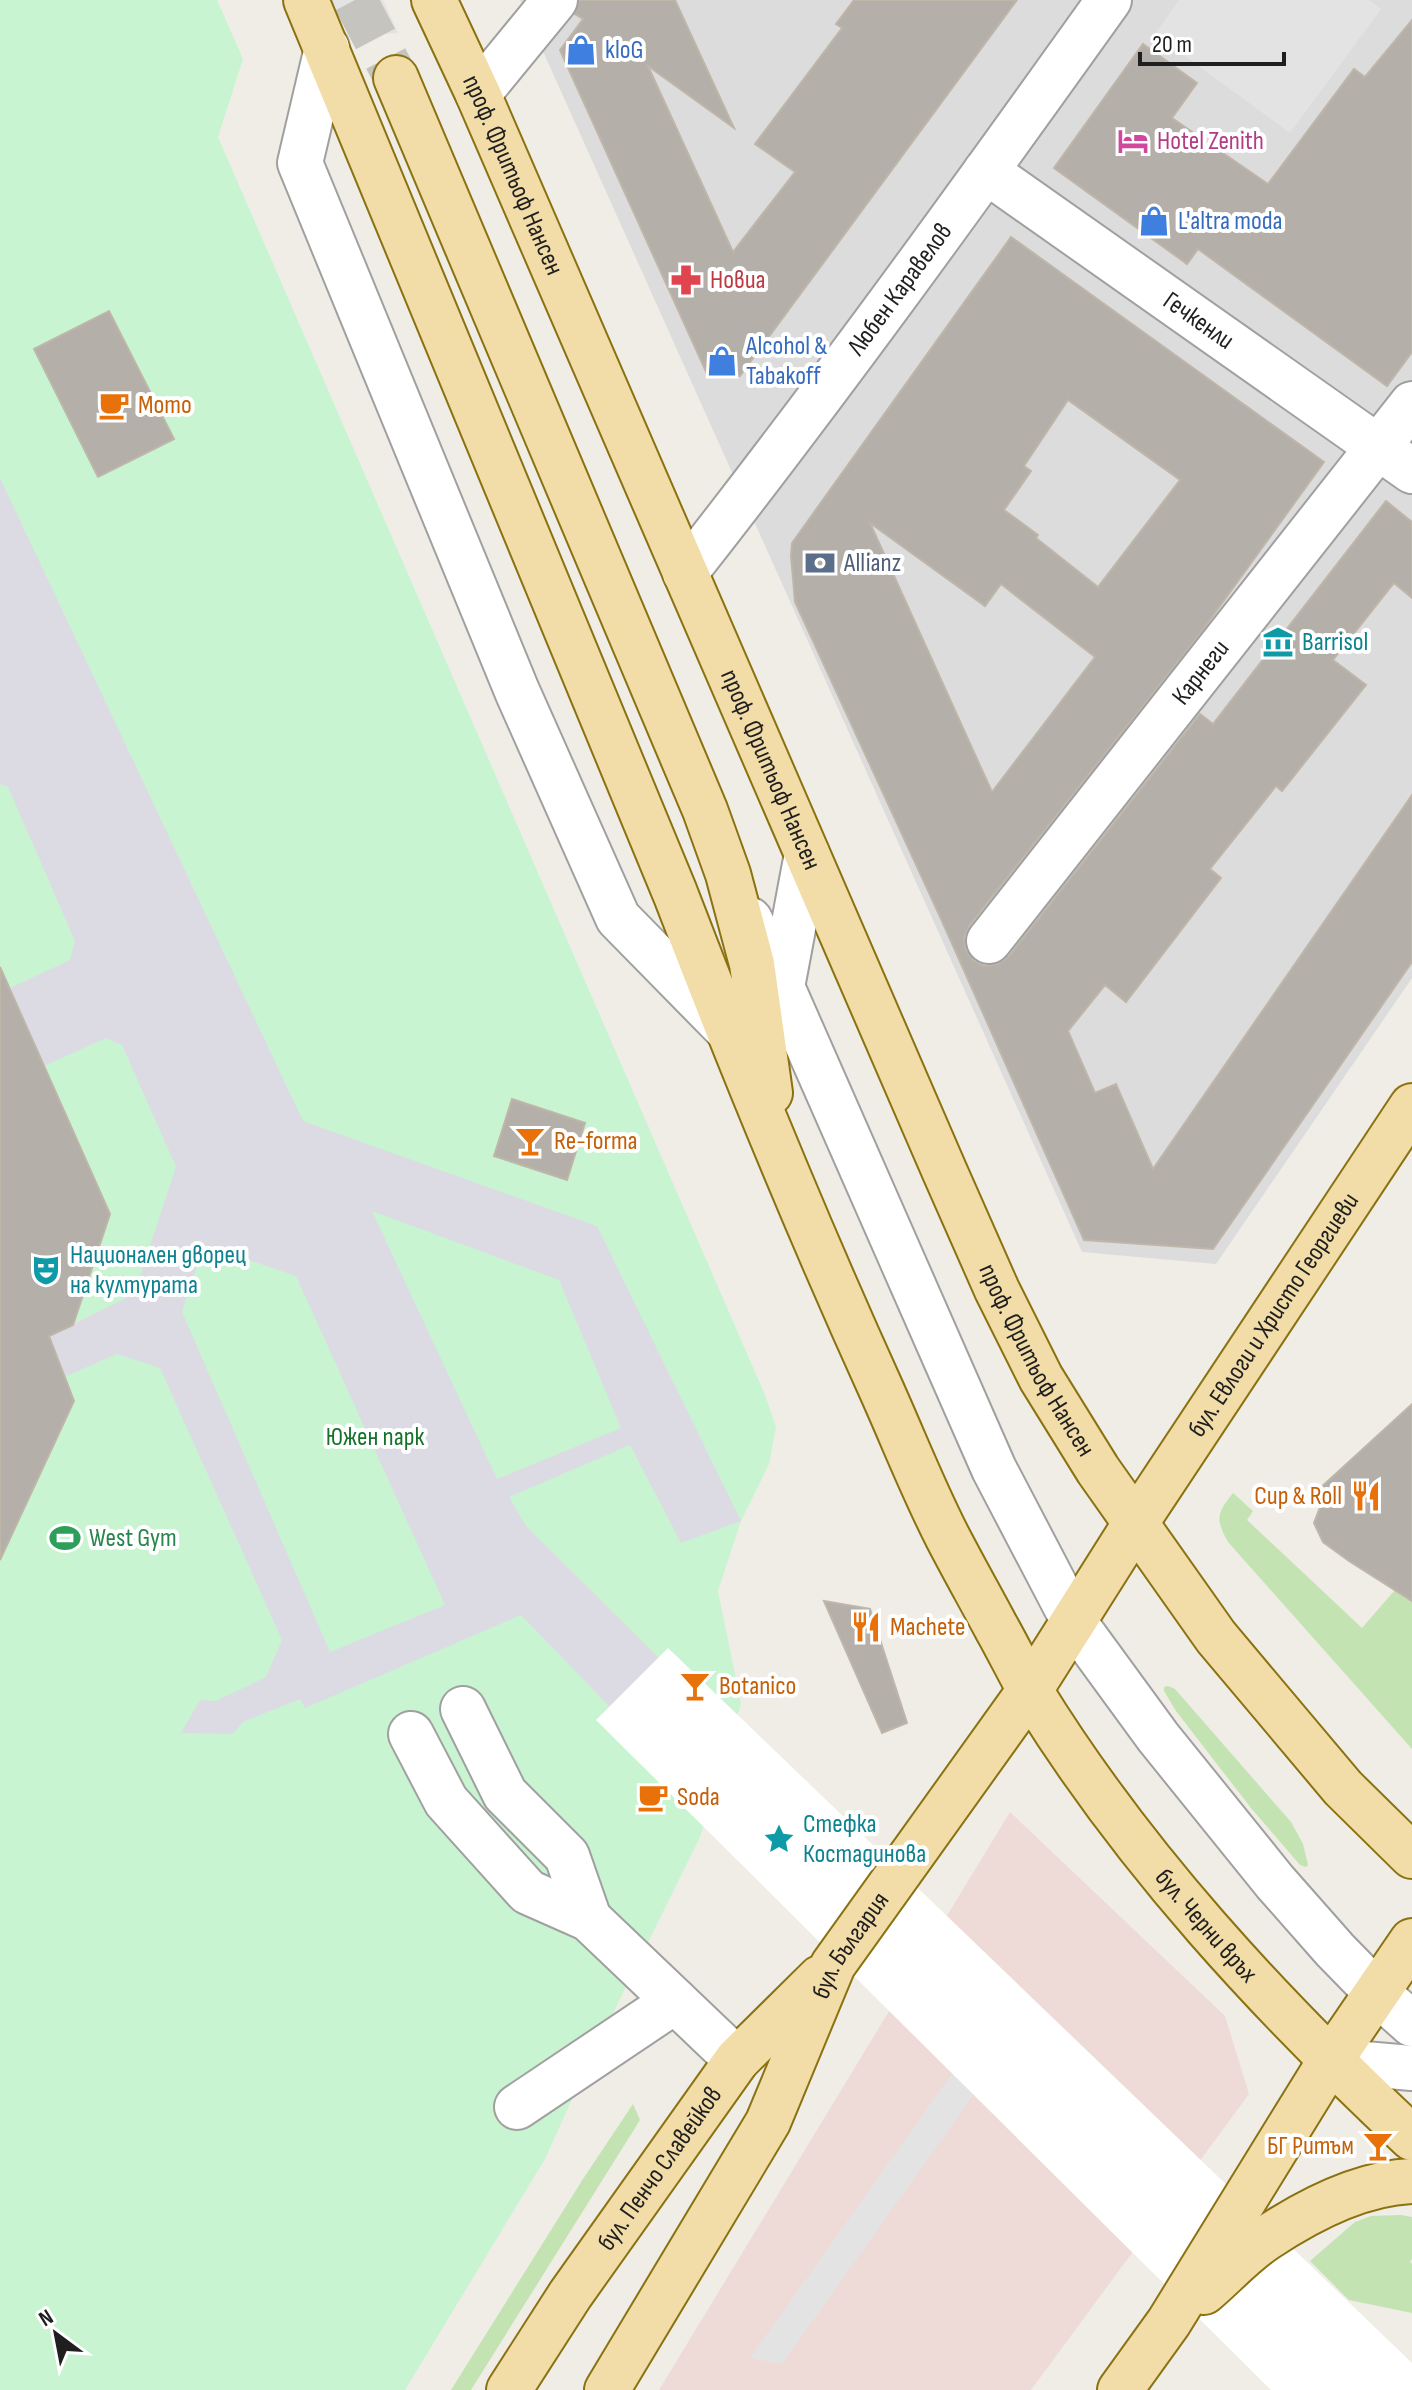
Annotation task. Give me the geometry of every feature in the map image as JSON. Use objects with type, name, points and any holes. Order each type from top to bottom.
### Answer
[{"type":"main road","points":[[306,0],[675,893],[779,1155],[946,1534],[1030,1690]]},
{"type":"main road","name":"проф. Фритьоф Нансен","points":[[434,0],[478,94],[997,1290],[1041,1378],[1135,1524]]},
{"type":"main road","points":[[396,78],[705,810],[728,874],[752,964],[779,1155]]},
{"type":"main road","name":"бул. Евлоги и Христо Георгиеви","points":[[1135,1524],[1412,1106]]},
{"type":"main road","points":[[1135,1524],[1206,1625],[1234,1659],[1343,1788],[1412,1856]]},
{"type":"main road","name":"бул. България","points":[[607,2390],[768,2122],[833,1965],[1030,1690],[1135,1524]]},
{"type":"main road","name":"бул. Черни връх","points":[[1030,1690],[1092,1783],[1177,1893],[1330,2061],[1412,2138]]},
{"type":"main road","points":[[1120,2390],[1169,2322],[1330,2061],[1412,1941]]},
{"type":"main road","name":"бул. Пенчо Славейков","points":[[509,2390],[579,2282],[737,2060],[833,1965]]},
{"type":"main road","points":[[1169,2322],[1263,2240],[1314,2210],[1393,2182],[1412,2181]]},
{"type":"street","points":[[478,94],[555,0]]},
{"type":"street","name":"Любен Каравелов","points":[[685,573],[986,171],[1109,0]]},
{"type":"street","points":[[327,48],[300,163],[511,677],[618,918],[727,1029]]},
{"type":"street","name":"Гечкенли","points":[[986,171],[1395,459]]},
{"type":"street","name":"Карнеги","points":[[989,941],[1395,459],[1412,404]]},
{"type":"street","points":[[782,987],[807,854]]},
{"type":"street","points":[[728,874],[782,987],[994,1469],[1074,1622],[1158,1737],[1275,1882],[1335,1950],[1412,2024]]},
{"type":"street","points":[[463,1709],[505,1794],[567,1856],[589,1919]]},
{"type":"street","points":[[411,1734],[446,1801],[528,1892],[589,1919],[737,2060]]},
{"type":"street","points":[[517,2107],[675,2001]]},
{"type":"street","points":[[1330,2061],[1412,2068]]},
{"type":"shaded area","points":[[332,0],[383,0],[398,33],[349,37]]},
{"type":"shaded area","points":[[520,0],[1412,0],[1412,978],[1216,1264],[1082,1252]]},
{"type":"shaded area","points":[[1179,0],[1369,0],[1381,9],[1290,133],[1155,34]]},
{"type":"shaded area","points":[[0,478],[303,1121],[597,1226],[741,1521],[681,1543],[630,1445],[509,1497],[526,1526],[658,1657],[1303,2390],[609,1706],[521,1615],[305,1708],[300,1699],[243,1722],[233,1734],[181,1733],[200,1700],[216,1701],[266,1677],[282,1640],[160,1368],[117,1354],[64,1377],[47,1337],[134,1294],[176,1167],[122,1045],[106,1038],[44,1066],[10,988],[70,960],[75,941],[8,787],[0,784]],"holes":[[[372,1211],[559,1280],[621,1428],[497,1479]],[[204,1245],[296,1276],[445,1605],[330,1652],[182,1312]]]},
{"type":"shaded area","points":[[1010,1812],[1225,2016],[1249,2094],[1031,2390],[659,2390]]},
{"type":"shaded area","points":[[1002,2003],[1034,2010],[782,2364],[750,2358]]},
{"type":"green space","name":"Южен парк","points":[[0,0],[217,0],[243,59],[218,137],[765,1395],[776,1427],[769,1464],[741,1521],[718,1591],[741,1704],[700,1837],[587,2066],[545,2159],[405,2390],[0,2390]]},
{"type":"green space","points":[[1233,1493],[1253,1511],[1247,1520],[1362,1628],[1395,1590],[1412,1579],[1412,1749],[1228,1542],[1220,1516]]},
{"type":"green space","points":[[1164,1687],[1175,1689],[1291,1822],[1303,1844],[1306,1867],[1300,1865],[1251,1808],[1176,1711],[1164,1691]]},
{"type":"green space","points":[[633,2104],[640,2120],[471,2390],[451,2390],[583,2179]]},
{"type":"green space","points":[[1371,2216],[1412,2217],[1412,2313],[1349,2300],[1310,2261],[1355,2222]]},
{"type":"pier","points":[[668,1648],[1412,2363],[1412,2390],[1271,2390],[596,1720]]},
{"type":"building","points":[[579,0],[675,0],[734,128],[648,66],[733,252],[795,172],[755,144],[842,28],[836,24],[854,0],[1017,0],[740,376],[708,376],[560,50],[583,19],[575,14]]},
{"type":"building","points":[[1412,20],[1412,352],[1387,386],[1198,249],[1187,264],[1054,168],[1143,44],[1197,83],[1172,118],[1268,184],[1354,69],[1365,77]]},
{"type":"building","points":[[1011,237],[1324,462],[1202,631],[969,926],[964,937],[966,950],[974,961],[985,966],[998,964],[1009,956],[1200,714],[1213,724],[1386,501],[1412,522],[1412,598],[1394,583],[1333,660],[1366,685],[1282,791],[1276,786],[1210,869],[1221,878],[1126,1002],[1105,985],[1068,1031],[1095,1093],[1116,1084],[1153,1169],[1412,795],[1412,962],[1213,1249],[1084,1240],[795,602],[792,543]],"holes":[[[1068,400],[1180,480],[1098,587],[1004,510],[1031,471],[1024,466]],[[870,523],[985,606],[1001,584],[1095,657],[992,792]]]},
{"type":"building","points":[[109,311],[174,439],[98,477],[34,349]]},
{"type":"building","name":"Национален дворец на културата","points":[[0,967],[110,1214],[73,1325],[49,1336],[74,1401],[0,1560]]},
{"type":"building","points":[[512,1099],[585,1123],[567,1180],[494,1156]]},
{"type":"building","name":"Cup & Roll","points":[[1412,1404],[1412,1601],[1323,1542],[1314,1523],[1322,1502],[1319,1489]]},
{"type":"building","points":[[824,1601],[870,1609],[907,1723],[882,1733]]},
{"type":"tunnel","points":[[355,0],[396,78]]},
{"type":"place","name":"kloG","points":[[581,50]]},
{"type":"place","name":"Hotel Zenith","points":[[1133,141]]},
{"type":"place","name":"L'altra moda","points":[[1154,221]]},
{"type":"place","name":"Новиа","points":[[686,280]]},
{"type":"place","name":"Alcohol & Tabakoff","points":[[722,361]]},
{"type":"place","name":"Momo","points":[[114,405]]},
{"type":"place","name":"Allianz","points":[[820,563]]},
{"type":"place","name":"Barrisol","points":[[1278,642]]},
{"type":"place","name":"Re-forma","points":[[530,1141]]},
{"type":"place","name":"Национален дворец на културата","points":[[46,1270]]},
{"type":"place","name":"Cup & Roll","points":[[1366,1496]]},
{"type":"place","name":"West Gym","points":[[65,1538]]},
{"type":"place","name":"Machete","points":[[866,1627]]},
{"type":"place","name":"Botanico","points":[[695,1686]]},
{"type":"place","name":"Soda","points":[[653,1797]]},
{"type":"place","name":"Стефка Костадинова","points":[[779,1839]]},
{"type":"place","name":"БГ Ритъм","points":[[1378,2146]]}]
